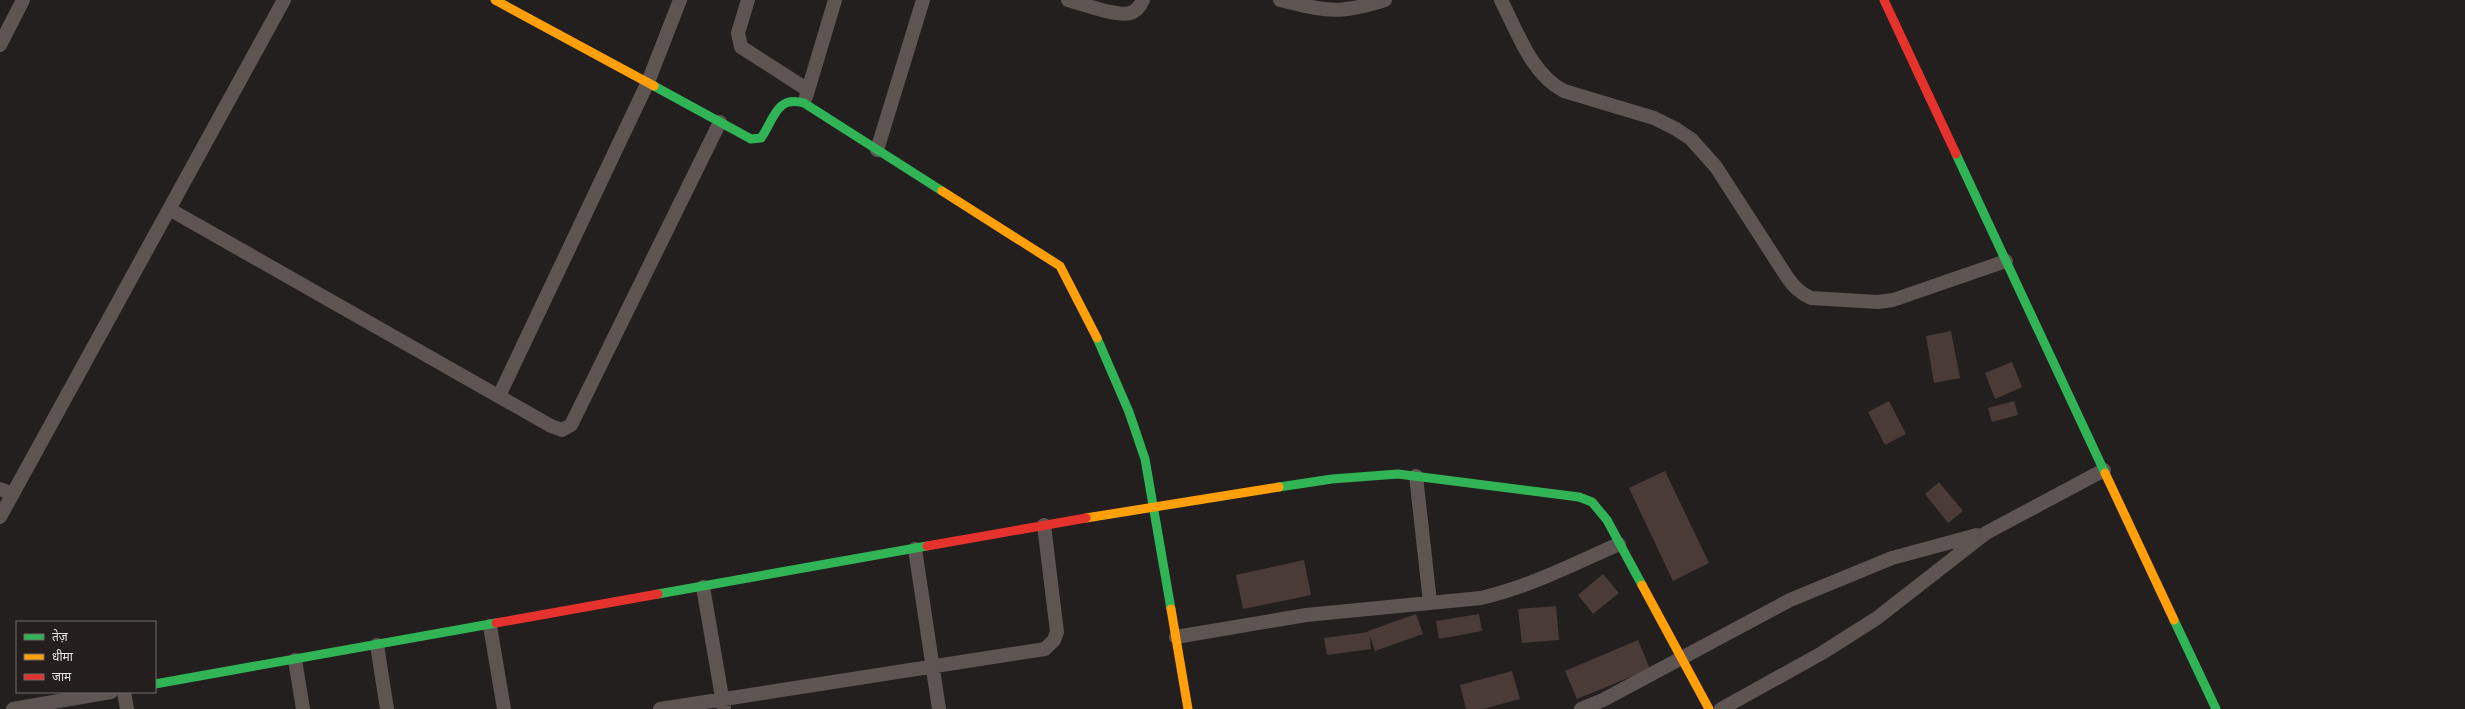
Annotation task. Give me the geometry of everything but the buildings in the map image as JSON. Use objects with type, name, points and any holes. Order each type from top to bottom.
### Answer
[{"type":"main road","points":[[495,0],[751,139],[759,140],[764,135],[782,104],[806,96],[877,150],[1054,262],[1064,271],[1118,386],[1138,436],[1153,506],[1188,709]]},
{"type":"main road","points":[[1884,0],[2216,709]]},
{"type":"main road","points":[[156,684],[490,626],[1153,506],[1366,475],[1416,476],[1579,497],[1592,502],[1600,510],[1708,709]]},
{"type":"street","points":[[0,46],[23,0]]},
{"type":"street","points":[[0,517],[6,491],[169,209],[284,0]]},
{"type":"street","points":[[498,396],[648,82],[680,0]]},
{"type":"street","points":[[748,0],[738,33],[741,47],[806,96],[835,0]]},
{"type":"street","points":[[877,150],[923,0]]},
{"type":"street","points":[[1068,0],[1121,14],[1130,13],[1139,8],[1143,0]]},
{"type":"street","points":[[1280,0],[1330,12],[1352,10],[1385,0]]},
{"type":"street","points":[[1501,0],[1542,76],[1551,84],[1564,91],[1654,118],[1676,129],[1704,152],[1787,277],[1795,288],[1803,294],[1811,298],[1863,302],[1893,300],[2006,261]]},
{"type":"street","points":[[169,209],[498,396],[562,430],[571,425],[720,122]]},
{"type":"street","points":[[1721,709],[1822,653],[1877,618],[1986,533],[2104,470]]},
{"type":"street","points":[[1416,476],[1430,602]]},
{"type":"street","points":[[660,709],[723,704],[933,666],[1040,651],[1050,646],[1057,632],[1044,526]]},
{"type":"street","points":[[1581,709],[1603,700],[1790,600],[1854,573],[1920,549],[1986,533]]},
{"type":"street","points":[[1176,637],[1306,615],[1481,598],[1508,592],[1619,544]]},
{"type":"street","points":[[915,549],[939,709]]},
{"type":"street","points":[[703,588],[723,704]]},
{"type":"street","points":[[490,626],[504,709]]},
{"type":"street","points":[[377,645],[387,709]]},
{"type":"street","points":[[295,660],[303,709]]},
{"type":"street","points":[[13,709],[41,707],[106,693]]},
{"type":"street","points":[[124,693],[127,709]]},
{"type":"traffic: fast","points":[[654,86],[751,139],[761,138],[773,117],[782,106],[795,101],[804,103],[942,191]]},
{"type":"traffic: fast","points":[[1956,154],[2105,473]]},
{"type":"traffic: fast","points":[[1097,338],[1129,412],[1145,459],[1171,609]]},
{"type":"traffic: fast","points":[[1279,487],[1332,479],[1398,474],[1579,497],[1592,502],[1607,520],[1642,585]]},
{"type":"traffic: fast","points":[[658,594],[927,546]]},
{"type":"traffic: fast","points":[[2174,620],[2216,709]]},
{"type":"traffic: fast","points":[[156,684],[496,623]]},
{"type":"traffic: slow","points":[[495,0],[654,86]]},
{"type":"traffic: slow","points":[[942,191],[1060,266],[1097,338]]},
{"type":"traffic: slow","points":[[2105,473],[2174,620]]},
{"type":"traffic: slow","points":[[1086,518],[1279,487]]},
{"type":"traffic: slow","points":[[1642,585],[1709,709]]},
{"type":"traffic: slow","points":[[1171,609],[1188,709]]},
{"type":"traffic: jam","points":[[1884,0],[1956,154]]},
{"type":"traffic: jam","points":[[927,546],[1086,518]]},
{"type":"traffic: jam","points":[[496,623],[658,594]]}]
